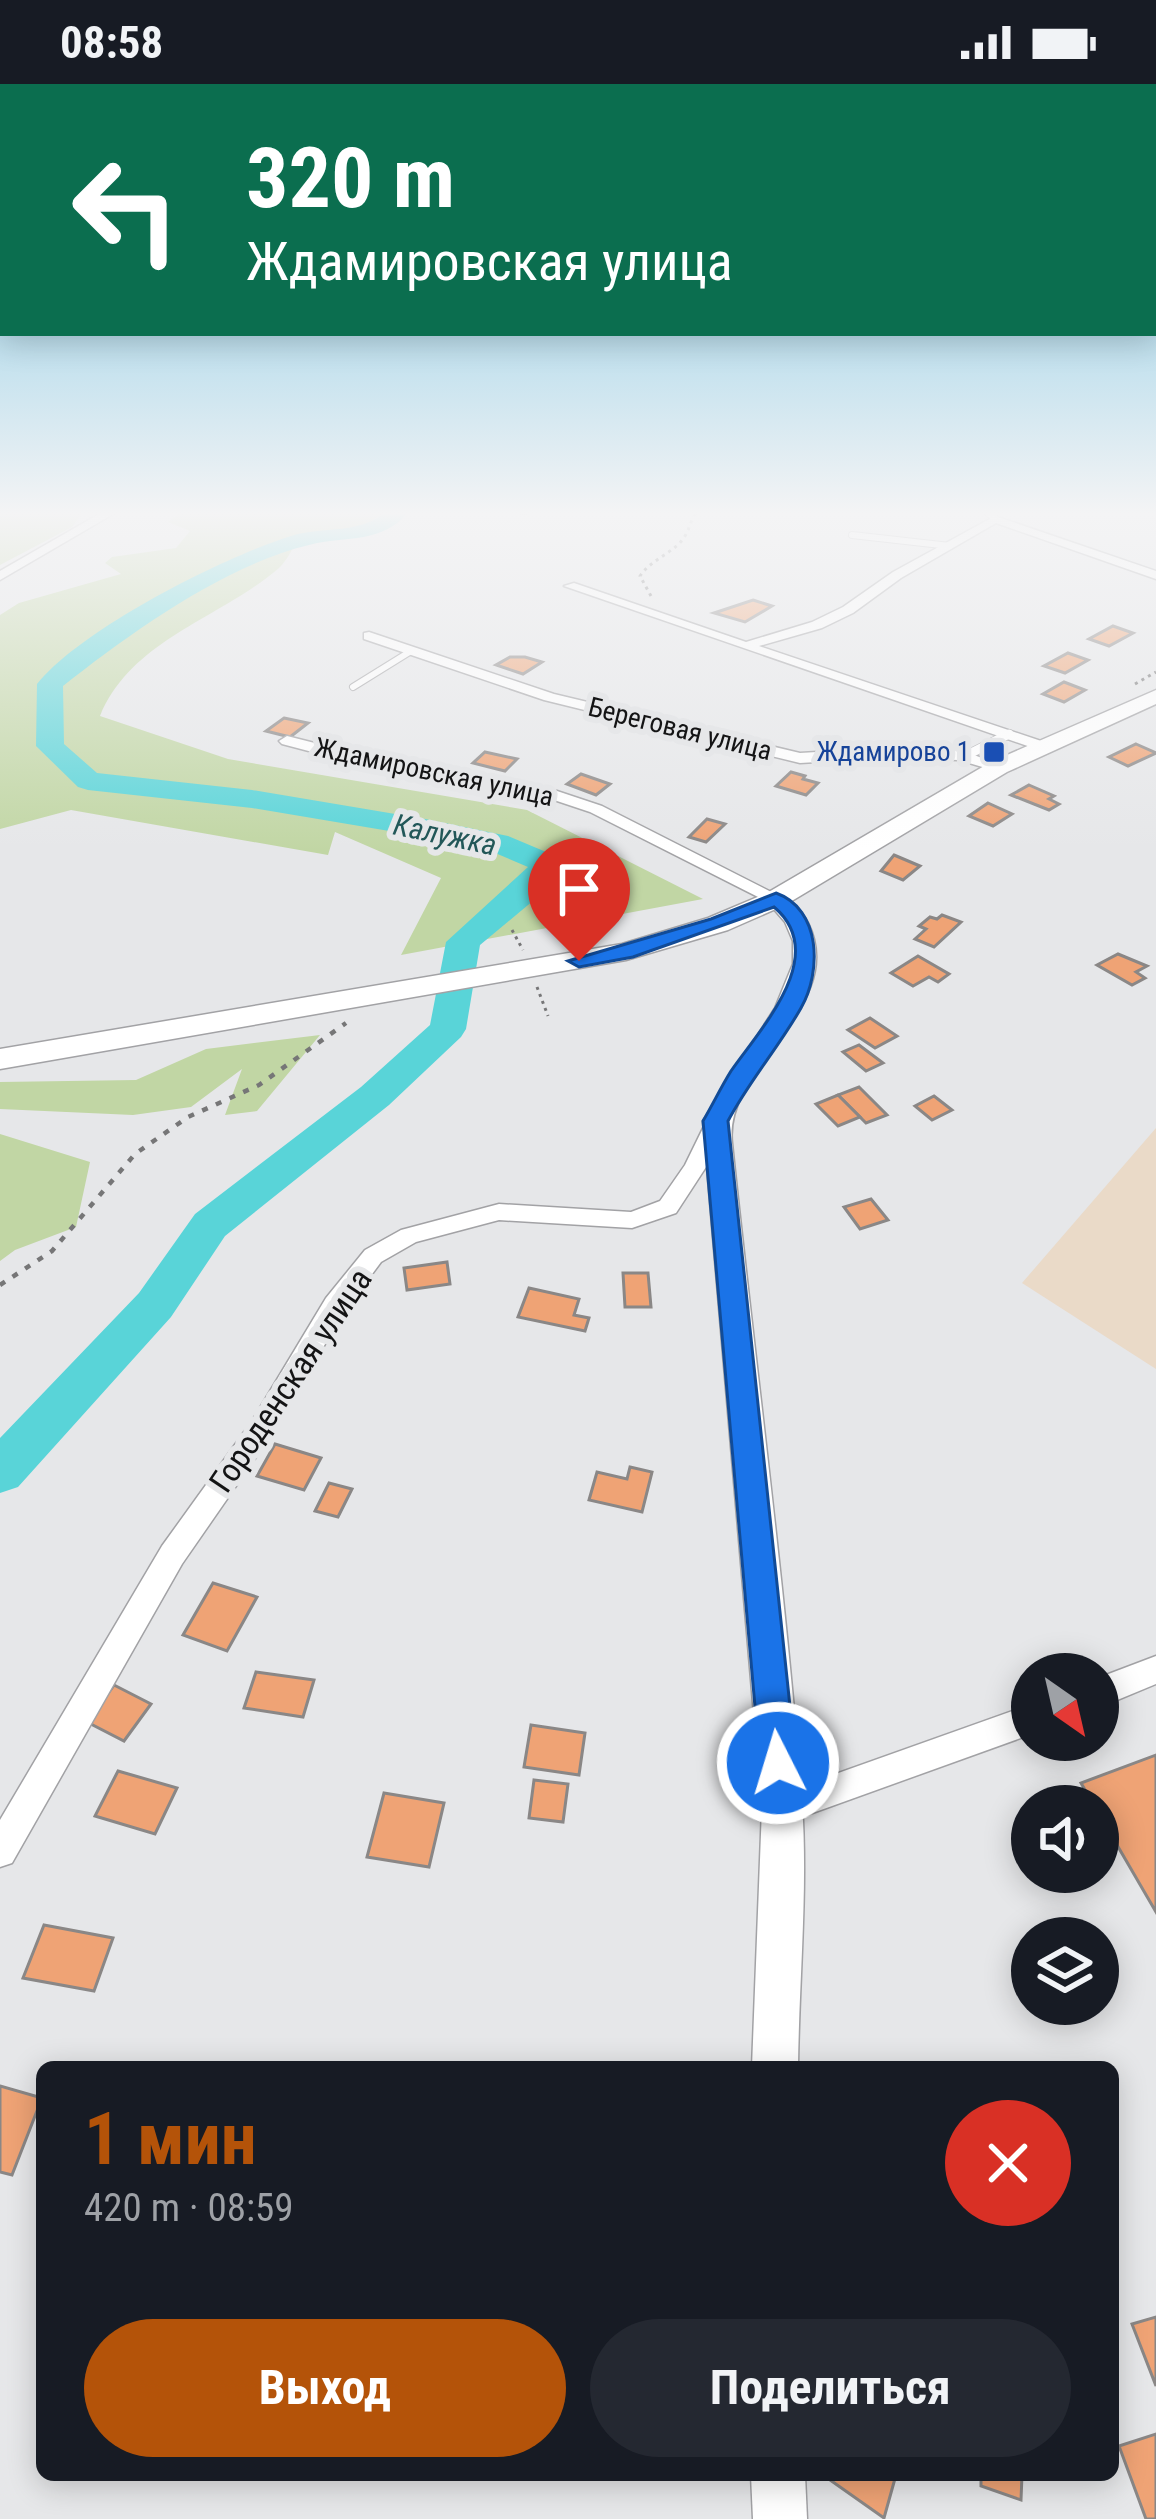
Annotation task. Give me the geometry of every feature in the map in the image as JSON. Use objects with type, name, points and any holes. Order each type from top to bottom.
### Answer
[{"type":"main road","points":[[0,1059],[366,1005],[533,975],[718,924],[776,899],[999,767],[1151,703]]},
{"type":"street","points":[[673,624],[750,645],[1045,747]]},
{"type":"street","points":[[750,645],[820,624]]},
{"type":"street","name":"Береговая улица","points":[[369,637],[502,677],[549,697],[800,758],[885,753],[965,756],[999,767]]},
{"type":"street","name":"Ждамировская улица","points":[[287,741],[358,759],[551,794],[596,809],[776,899]]},
{"type":"street","name":"Городенская улица","points":[[0,1851],[172,1555],[261,1429],[335,1305],[373,1256],[409,1236],[499,1212],[632,1220],[668,1207],[740,1076],[793,1005],[806,957],[796,916],[776,899]]},
{"type":"street","points":[[716,1121],[782,1808],[775,2061]]},
{"type":"street","points":[[1119,1685],[1156,1670]]},
{"type":"street","points":[[782,1808],[1011,1726]]},
{"type":"street","points":[[778,2481],[780,2519]]},
{"type":"lane","points":[[353,687],[411,651]]},
{"type":"lane","points":[[965,756],[1010,734]]},
{"type":"path","points":[[533,975],[548,1017]]},
{"type":"path","points":[[0,1285],[52,1251],[135,1154],[188,1117],[260,1084],[366,1005]]},
{"type":"shaded area","points":[[1156,1128],[1156,1369],[1022,1283]]},
{"type":"green space","points":[[0,624],[193,624],[133,668],[100,716],[228,759],[527,810],[703,899],[401,955],[441,878],[335,832],[328,855],[71,810],[0,829]]},
{"type":"green space","points":[[320,1035],[257,1111],[225,1115],[242,1069],[191,1107],[133,1115],[0,1109],[0,1082],[136,1080],[206,1049]]},
{"type":"green space","points":[[0,1134],[90,1162],[76,1227],[15,1250],[0,1261]]},
{"type":"building","points":[[1113,626],[1133,633],[1109,646],[1089,639]]},
{"type":"building","points":[[1068,653],[1088,660],[1065,673],[1044,666]]},
{"type":"building","points":[[510,657],[542,662],[523,674],[496,665]]},
{"type":"building","points":[[1064,682],[1085,690],[1064,702],[1043,694]]},
{"type":"building","points":[[284,718],[308,723],[290,737],[266,731]]},
{"type":"building","points":[[1136,744],[1156,753],[1128,766],[1109,757]]},
{"type":"building","points":[[485,752],[517,759],[505,771],[473,763]]},
{"type":"building","points":[[791,772],[818,783],[806,795],[776,786]]},
{"type":"building","points":[[581,774],[610,784],[596,795],[567,784]]},
{"type":"building","points":[[1029,785],[1054,796],[1049,799],[1059,804],[1049,810],[1011,795]]},
{"type":"building","points":[[988,803],[1012,814],[993,826],[969,816]]},
{"type":"building","points":[[707,819],[725,824],[706,842],[689,837]]},
{"type":"building","points":[[894,855],[920,866],[903,880],[881,871]]},
{"type":"building","points":[[942,915],[961,922],[934,947],[915,939],[926,929],[919,926]]},
{"type":"building","points":[[1118,954],[1147,966],[1136,972],[1145,978],[1132,985],[1097,965]]},
{"type":"building","points":[[918,956],[949,974],[938,982],[929,977],[913,986],[891,973]]},
{"type":"building","points":[[870,1018],[897,1036],[875,1048],[848,1030]]},
{"type":"building","points":[[859,1045],[883,1063],[866,1071],[843,1052]]},
{"type":"building","points":[[859,1087],[887,1115],[866,1123],[838,1095]]},
{"type":"building","points":[[838,1095],[860,1117],[838,1126],[816,1104]]},
{"type":"building","points":[[934,1096],[952,1110],[932,1120],[915,1106]]},
{"type":"building","points":[[871,1199],[888,1220],[860,1229],[844,1207]]},
{"type":"building","points":[[447,1262],[450,1284],[407,1290],[404,1268]]},
{"type":"building","points":[[623,1273],[648,1273],[651,1307],[625,1307]]},
{"type":"building","points":[[529,1288],[579,1299],[574,1315],[589,1318],[585,1331],[518,1317]]},
{"type":"building","points":[[275,1444],[321,1458],[304,1490],[257,1476]]},
{"type":"building","points":[[630,1467],[652,1472],[642,1512],[589,1500],[597,1472],[627,1479]]},
{"type":"building","points":[[329,1483],[352,1489],[338,1517],[315,1511]]},
{"type":"building","points":[[213,1583],[257,1597],[227,1651],[183,1635]]},
{"type":"building","points":[[256,1672],[314,1680],[303,1717],[244,1708]]},
{"type":"building","points":[[114,1685],[151,1704],[124,1741],[87,1722]]},
{"type":"building","points":[[531,1725],[585,1733],[579,1775],[524,1767]]},
{"type":"building","points":[[1156,1755],[1156,1912],[1119,1848],[1119,1785],[1081,1783]]},
{"type":"building","points":[[118,1771],[177,1788],[155,1834],[95,1816]]},
{"type":"building","points":[[534,1780],[568,1784],[563,1822],[529,1818]]},
{"type":"building","points":[[384,1793],[444,1803],[429,1867],[367,1857]]},
{"type":"building","points":[[44,1925],[113,1938],[94,1991],[23,1978]]},
{"type":"building","points":[[0,2086],[36,2096],[36,2113],[12,2175],[0,2172]]},
{"type":"building","points":[[1156,2317],[1156,2386],[1132,2324]]},
{"type":"building","points":[[1156,2434],[1156,2519],[1146,2519],[1119,2446]]},
{"type":"building","points":[[832,2481],[894,2481],[884,2518]]},
{"type":"building","points":[[981,2481],[1022,2481],[1021,2500],[981,2486]]},
{"type":"waterway","name":"Калужка","points":[[0,1472],[155,1305],[210,1225],[375,1096],[448,1029],[463,942],[528,888],[547,864],[497,843],[425,828],[252,799],[88,781],[50,746],[50,684],[134,624]]},
{"type":"place","name":"Ждамирово 1","points":[[994,752]]},
{"type":"route","points":[[579,961],[718,924],[776,899],[796,916],[806,957],[793,1005],[740,1076],[716,1121],[778,1763]]}]
